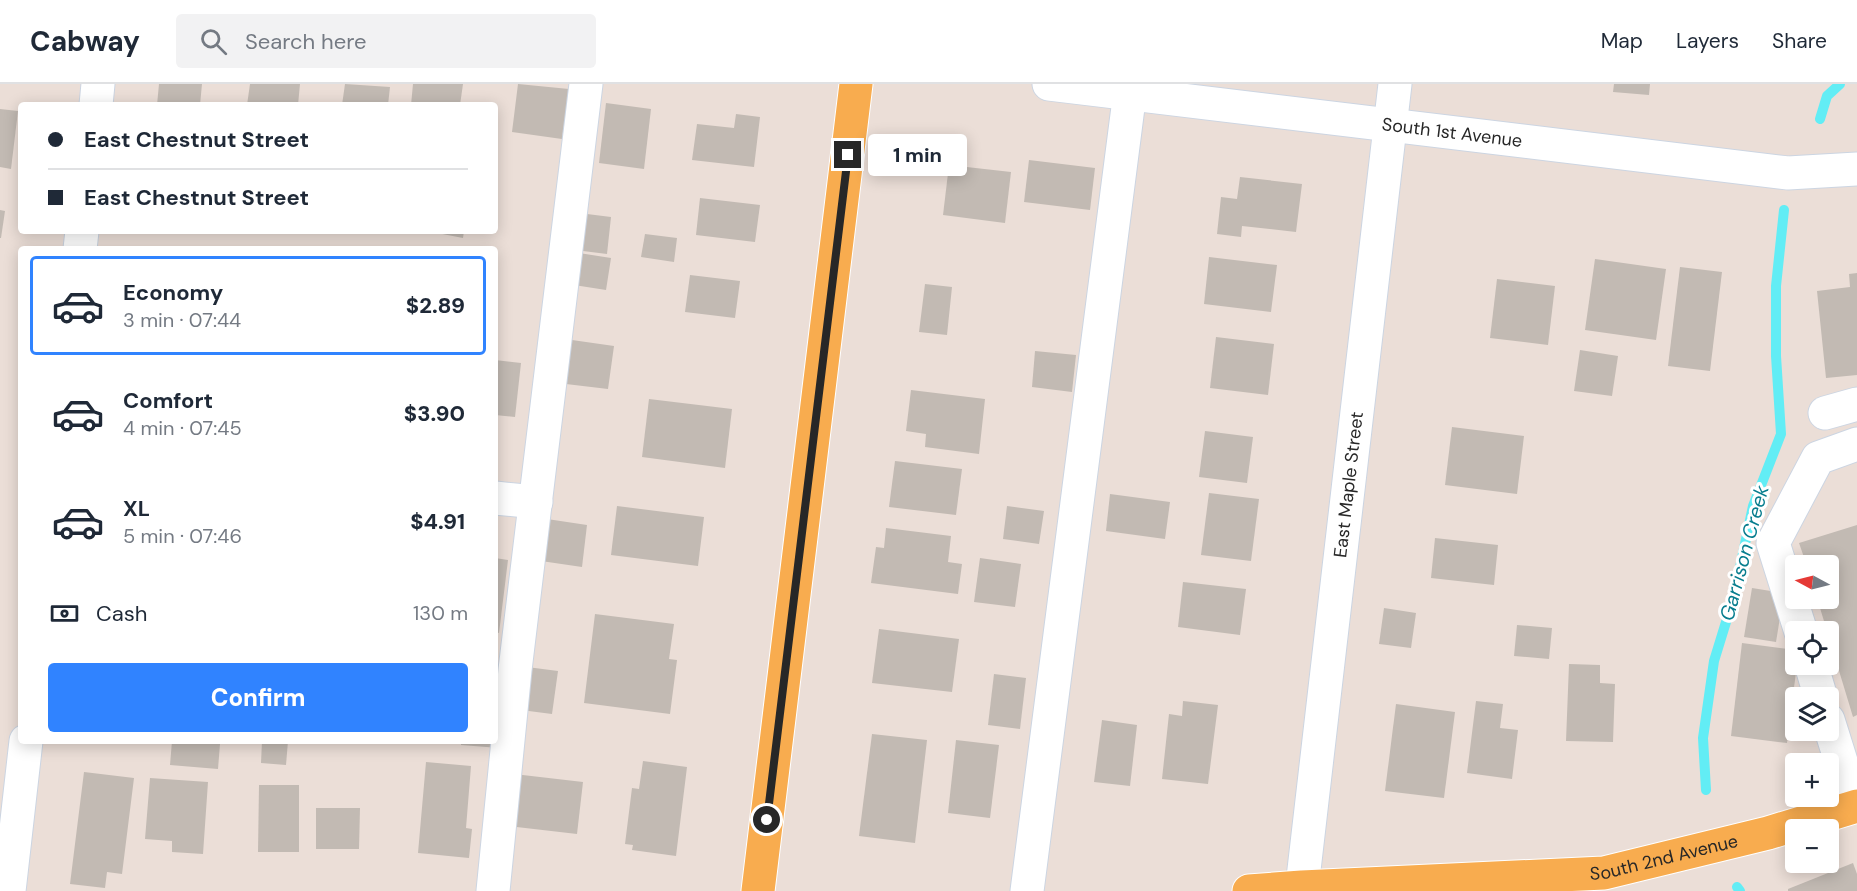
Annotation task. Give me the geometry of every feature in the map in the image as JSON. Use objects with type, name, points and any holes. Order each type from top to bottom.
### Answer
[{"type":"main road","points":[[758,891],[856,84]]},
{"type":"main road","name":"South 2nd Avenue","points":[[1248,891],[1302,887],[1372,888],[1604,873],[1768,833],[1856,806]]},
{"type":"street","points":[[96,102],[98,84]]},
{"type":"street","points":[[493,891],[515,670],[586,84]]},
{"type":"street","name":"South 1st Avenue","points":[[1049,84],[1131,89],[1390,125],[1788,173],[1857,169]]},
{"type":"street","name":"East Maple Street","points":[[1302,887],[1395,84]]},
{"type":"street","points":[[1027,891],[1131,89]]},
{"type":"street","points":[[1825,413],[1857,404]]},
{"type":"street","points":[[1798,621],[1773,543],[1818,458],[1857,444]]},
{"type":"street","points":[[498,498],[536,502]]},
{"type":"street","points":[[1835,741],[1856,806]]},
{"type":"street","points":[[9,891],[26,744]]},
{"type":"building","points":[[159,84],[202,84],[200,102],[157,102]]},
{"type":"building","points":[[250,84],[300,84],[298,102],[247,102]]},
{"type":"building","points":[[345,84],[390,87],[388,102],[342,102]]},
{"type":"building","points":[[413,84],[463,84],[460,102],[411,102]]},
{"type":"building","points":[[518,84],[569,89],[562,139],[512,132]]},
{"type":"building","points":[[1614,84],[1650,84],[1649,95],[1613,92]]},
{"type":"building","points":[[606,103],[651,109],[644,169],[599,163]]},
{"type":"building","points":[[0,109],[18,111],[11,169],[0,167]]},
{"type":"building","points":[[736,114],[760,117],[754,167],[692,160],[697,124],[734,128]]},
{"type":"building","points":[[1029,160],[1095,168],[1090,210],[1024,202]]},
{"type":"building","points":[[949,165],[1011,172],[1005,223],[943,215]]},
{"type":"building","points":[[1240,177],[1302,184],[1296,232],[1242,226],[1241,237],[1217,234],[1221,197],[1237,199]]},
{"type":"building","points":[[700,198],[760,205],[755,242],[696,235]]},
{"type":"building","points":[[0,210],[5,211],[1,238],[0,238]]},
{"type":"building","points":[[579,213],[611,217],[607,254],[575,250]]},
{"type":"building","points":[[442,234],[464,234],[463,238]]},
{"type":"building","points":[[645,234],[677,238],[674,262],[641,257]]},
{"type":"building","points":[[579,253],[611,258],[606,290],[574,285]]},
{"type":"building","points":[[1209,257],[1277,265],[1271,312],[1204,304]]},
{"type":"building","points":[[1595,259],[1666,269],[1656,340],[1585,330]]},
{"type":"building","points":[[1680,267],[1722,272],[1710,371],[1668,366]]},
{"type":"building","points":[[1857,273],[1857,375],[1826,378],[1817,291],[1850,287],[1849,274]]},
{"type":"building","points":[[690,275],[740,281],[735,318],[685,312]]},
{"type":"building","points":[[1497,279],[1555,286],[1548,345],[1490,338]]},
{"type":"building","points":[[925,284],[952,287],[947,335],[919,332]]},
{"type":"building","points":[[1216,337],[1274,344],[1268,395],[1210,388]]},
{"type":"building","points":[[572,340],[614,346],[608,389],[566,384]]},
{"type":"building","points":[[1580,350],[1618,356],[1612,396],[1574,391]]},
{"type":"building","points":[[1035,351],[1076,355],[1072,392],[1032,387]]},
{"type":"building","points":[[498,360],[521,363],[515,417],[498,415]]},
{"type":"building","points":[[911,390],[985,399],[979,454],[925,447],[926,434],[906,431]]},
{"type":"building","points":[[649,399],[732,409],[725,468],[642,457]]},
{"type":"building","points":[[1452,427],[1524,436],[1517,494],[1445,485]]},
{"type":"building","points":[[1205,431],[1253,437],[1247,483],[1199,477]]},
{"type":"building","points":[[895,461],[962,469],[956,515],[889,507]]},
{"type":"building","points":[[1209,493],[1259,499],[1251,561],[1201,555]]},
{"type":"building","points":[[1110,494],[1170,502],[1165,539],[1106,531]]},
{"type":"building","points":[[617,506],[704,517],[698,566],[611,555]]},
{"type":"building","points":[[1007,506],[1044,511],[1039,544],[1003,539]]},
{"type":"building","points":[[547,519],[587,525],[582,567],[541,561]]},
{"type":"building","points":[[1857,525],[1857,715],[1853,717],[1839,671],[1839,621],[1824,621],[1820,609],[1839,609],[1839,555],[1803,555],[1799,543]]},
{"type":"building","points":[[886,528],[951,536],[948,562],[962,564],[958,594],[871,583],[876,547],[884,548]]},
{"type":"building","points":[[1435,538],[1498,545],[1494,585],[1431,578]]},
{"type":"building","points":[[498,558],[508,560],[498,633]]},
{"type":"building","points":[[980,558],[1021,564],[1015,607],[974,602]]},
{"type":"building","points":[[1183,582],[1246,589],[1240,635],[1178,627]]},
{"type":"building","points":[[1752,588],[1784,593],[1776,642],[1744,637]]},
{"type":"building","points":[[1384,608],[1416,613],[1411,648],[1379,644]]},
{"type":"building","points":[[595,614],[674,624],[669,659],[677,660],[670,714],[584,703]]},
{"type":"building","points":[[1517,625],[1552,628],[1549,659],[1514,656]]},
{"type":"building","points":[[879,629],[959,639],[952,692],[872,683]]},
{"type":"building","points":[[1742,643],[1785,649],[1785,675],[1796,675],[1794,687],[1785,687],[1785,741],[1787,743],[1731,736]]},
{"type":"building","points":[[1569,664],[1600,665],[1600,683],[1615,684],[1613,742],[1566,741]]},
{"type":"building","points":[[527,667],[558,671],[552,714],[521,710]]},
{"type":"building","points":[[994,674],[1026,678],[1020,729],[988,725]]},
{"type":"building","points":[[1183,701],[1218,705],[1208,784],[1162,779],[1169,714],[1182,716]]},
{"type":"building","points":[[1476,701],[1503,704],[1500,728],[1518,730],[1512,779],[1467,773]]},
{"type":"building","points":[[1396,704],[1455,712],[1444,798],[1385,791]]},
{"type":"building","points":[[1102,720],[1137,725],[1130,786],[1094,782]]},
{"type":"building","points":[[872,734],[927,740],[915,843],[859,836]]},
{"type":"building","points":[[956,740],[999,745],[990,818],[948,813]]},
{"type":"building","points":[[172,744],[220,744],[218,769],[170,765]]},
{"type":"building","points":[[262,744],[288,744],[286,765],[261,763]]},
{"type":"building","points":[[497,744],[499,748],[461,745]]},
{"type":"building","points":[[643,761],[687,767],[676,856],[632,850],[633,845],[625,844],[632,788],[639,789]]},
{"type":"building","points":[[426,762],[471,766],[466,828],[472,829],[469,858],[418,853]]},
{"type":"building","points":[[84,772],[134,778],[122,874],[107,872],[105,888],[70,884]]},
{"type":"building","points":[[514,774],[583,782],[577,834],[507,826]]},
{"type":"building","points":[[150,778],[208,782],[203,854],[172,852],[172,841],[145,839]]},
{"type":"building","points":[[259,785],[299,785],[299,852],[258,852]]},
{"type":"building","points":[[316,808],[360,808],[359,849],[316,849]]},
{"type":"building","points":[[1853,863],[1857,874],[1857,891],[1788,891],[1788,889],[1828,873],[1839,873],[1839,869]]},
{"type":"waterway","name":"Garrison Creek","points":[[1820,119],[1827,96],[1840,84]]},
{"type":"waterway","name":"Garrison Creek","points":[[1706,790],[1703,738],[1714,661],[1734,596],[1753,506],[1781,434],[1776,356],[1776,286],[1784,210]]},
{"type":"waterway","name":"Garrison Creek","points":[[1737,887],[1740,891]]},
{"type":"route","points":[[767,820],[848,155]]}]
